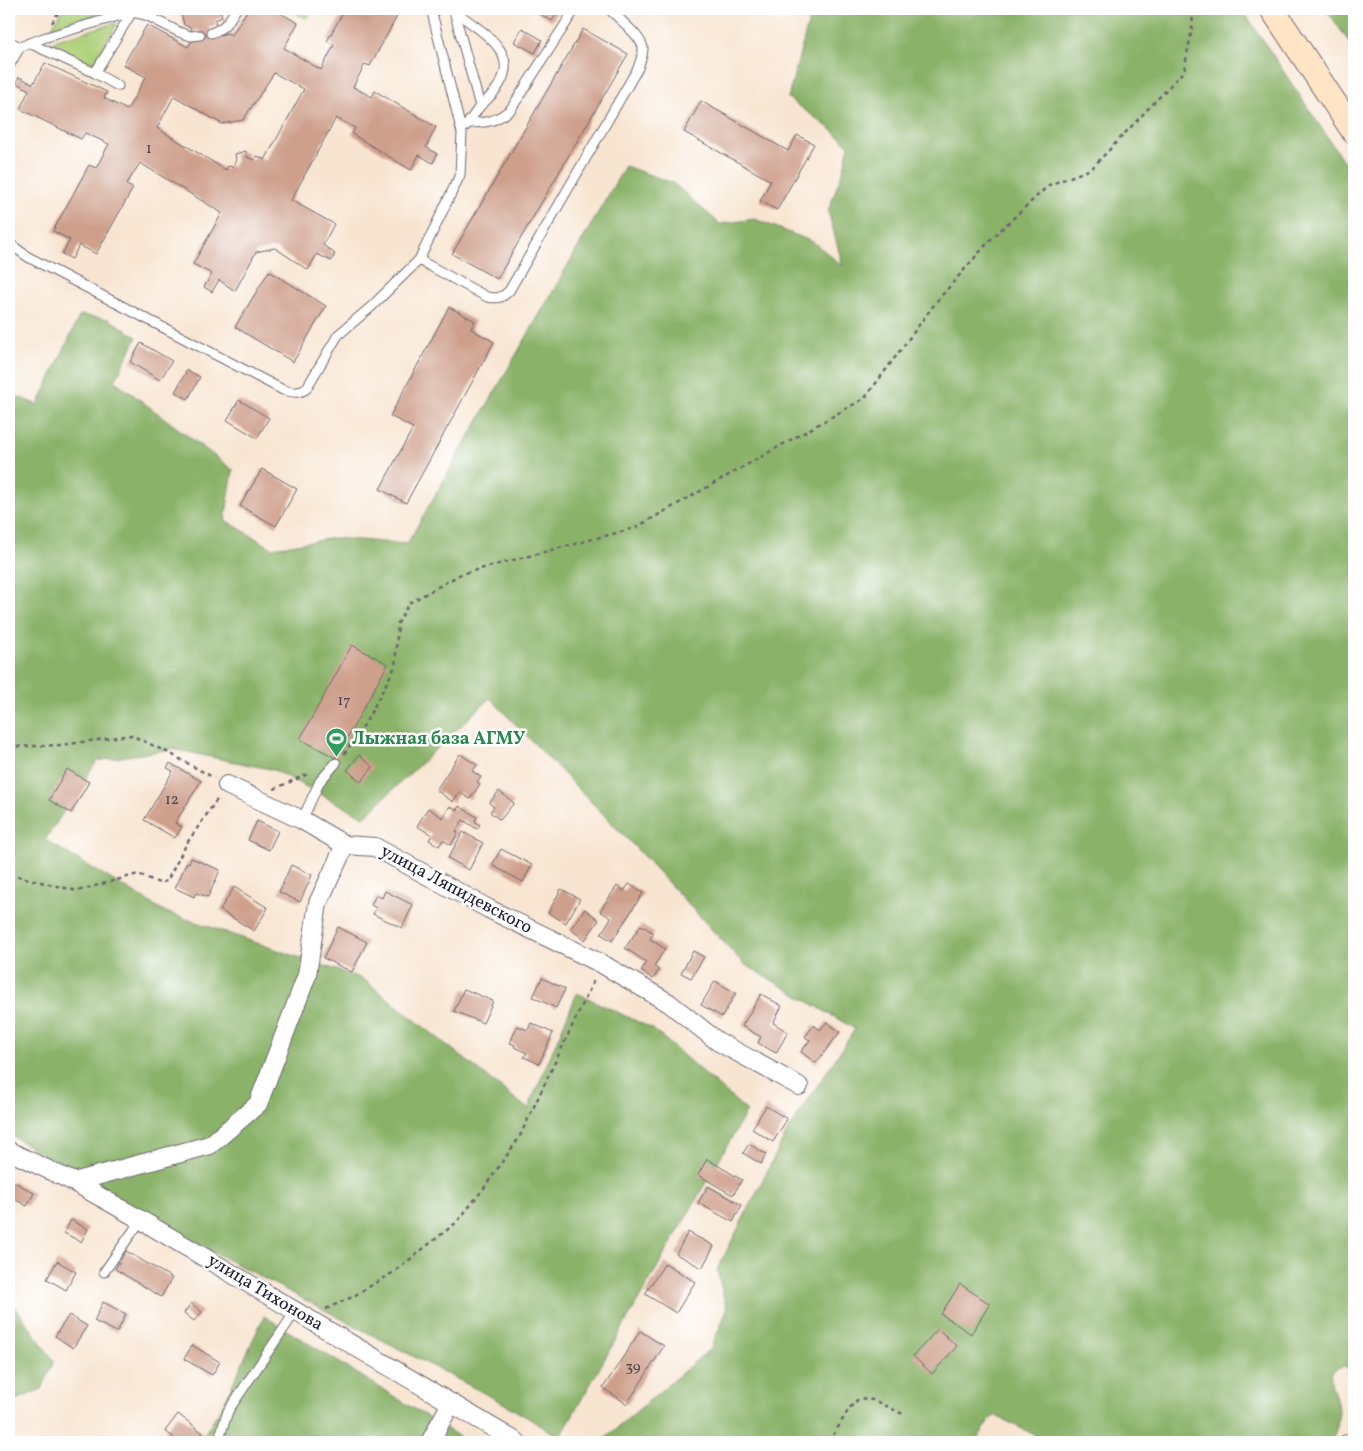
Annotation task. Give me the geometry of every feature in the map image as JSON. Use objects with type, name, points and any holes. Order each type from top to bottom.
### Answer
[{"type":"street","points":[[1272,9],[1354,132]]},
{"type":"street","name":"улица Ляпидевского","points":[[227,785],[302,820],[345,845],[375,847],[489,909],[602,964],[669,1003],[717,1041],[799,1086]]},
{"type":"street","points":[[74,1182],[210,1145],[258,1104],[307,975],[318,903],[345,845]]},
{"type":"street","name":"улица Тихонова","points":[[9,1151],[74,1182],[141,1220],[517,1442]]},
{"type":"street","points":[[430,1442],[450,1403]]},
{"type":"lane","points":[[211,33],[226,24],[236,9]]},
{"type":"lane","points":[[10,242],[37,262],[283,390],[301,392],[306,389],[338,335],[371,307],[419,260],[460,175],[462,133],[431,9]]},
{"type":"lane","points":[[469,122],[489,122],[502,117],[511,109],[575,9]]},
{"type":"lane","points":[[419,260],[487,297],[496,299],[504,296],[509,291],[638,68],[643,47],[640,40],[608,9]]},
{"type":"lane","points":[[452,10],[496,43],[504,55],[506,68],[502,81],[492,96],[480,106],[462,133]]},
{"type":"lane","points":[[452,10],[480,106]]},
{"type":"lane","points":[[96,73],[132,12]]},
{"type":"lane","points":[[9,66],[20,47],[29,43],[132,12],[148,16],[179,32],[191,36],[200,35]]},
{"type":"lane","points":[[9,41],[20,47]]},
{"type":"lane","points":[[29,43],[96,73],[118,86]]},
{"type":"lane","points":[[302,820],[320,781],[336,764]]},
{"type":"lane","points":[[104,1272],[141,1220]]},
{"type":"lane","points":[[218,1442],[228,1411],[300,1314]]},
{"type":"lane","points":[[1345,1442],[1345,1440],[1354,1439]]},
{"type":"path","points":[[266,788],[276,789],[309,774],[324,764],[336,764],[344,754],[366,722],[395,667],[398,623],[409,603],[461,574],[635,528],[865,398],[936,302],[992,238],[1049,185],[1091,169],[1184,72],[1193,23],[1191,9]]},
{"type":"path","points":[[9,747],[62,745],[131,735],[171,754],[227,785],[187,843],[167,881],[160,883],[138,874],[77,891],[9,874]]},
{"type":"path","points":[[300,1314],[327,1309],[352,1297],[394,1272],[456,1222],[484,1188],[519,1138],[602,964]]},
{"type":"path","points":[[829,1442],[849,1409],[859,1398],[873,1400],[903,1414]]},
{"type":"green space","points":[[63,9],[117,9],[52,27]]},
{"type":"green space","points":[[289,9],[313,9],[308,17],[305,18]]},
{"type":"green space","points":[[812,9],[1242,9],[1354,177],[1354,1378],[1352,1372],[1345,1366],[1333,1371],[1331,1375],[1338,1419],[1337,1428],[1331,1442],[1049,1442],[994,1415],[975,1442],[606,1442],[604,1439],[711,1348],[727,1310],[717,1270],[787,1132],[855,1029],[744,964],[634,846],[490,698],[364,817],[274,770],[172,749],[97,761],[45,840],[166,912],[363,979],[528,1109],[577,993],[653,1029],[747,1111],[560,1437],[503,1403],[161,1225],[9,1134],[9,393],[38,405],[80,315],[109,319],[137,337],[115,381],[233,470],[225,520],[272,548],[334,538],[407,544],[625,166],[673,183],[720,224],[755,219],[813,242],[843,266],[828,211],[844,168],[849,146],[832,130],[788,98]]},
{"type":"green space","points":[[1326,9],[1354,9],[1354,49]]},
{"type":"green space","points":[[117,24],[93,62],[89,62],[54,44],[54,41]]},
{"type":"green space","points":[[9,1304],[14,1305],[54,1361],[42,1389],[9,1403]]},
{"type":"green space","points":[[264,1316],[468,1442],[199,1442],[223,1405]]},
{"type":"building","points":[[180,9],[220,9],[222,17],[215,20],[216,26],[210,28],[212,37],[227,33],[232,35],[248,9],[273,9],[298,23],[284,48],[321,70],[334,45],[327,41],[345,9],[401,9],[370,66],[365,64],[353,87],[372,97],[375,91],[436,127],[426,147],[437,154],[433,163],[419,155],[411,170],[352,134],[355,128],[336,118],[291,200],[334,224],[323,245],[335,254],[331,261],[317,254],[308,270],[275,248],[256,252],[235,291],[219,280],[212,292],[204,287],[212,274],[193,264],[222,213],[140,163],[126,185],[133,188],[96,254],[79,245],[72,259],[62,254],[70,240],[53,231],[89,165],[96,168],[109,144],[85,133],[81,139],[20,109],[29,90],[16,83],[19,77],[33,84],[45,63],[107,92],[104,98],[127,110],[146,77],[123,65],[147,25],[188,47],[192,41],[201,39],[199,30],[192,31],[190,27],[184,25]],"holes":[[[274,73],[304,89],[265,160],[257,156],[254,160],[247,157],[246,151],[235,154],[236,160],[233,167],[228,166],[226,170],[157,128],[174,96],[222,124],[243,120]]]},
{"type":"building","points":[[531,9],[559,9],[552,21]]},
{"type":"building","points":[[522,28],[542,40],[535,53],[514,42]]},
{"type":"building","points":[[583,29],[628,54],[497,279],[452,254]]},
{"type":"building","points":[[701,101],[788,151],[797,135],[814,144],[777,210],[760,201],[771,181],[684,132]]},
{"type":"building","points":[[269,271],[326,306],[293,362],[235,327]]},
{"type":"building","points":[[449,307],[475,321],[471,329],[494,342],[406,503],[380,489],[413,428],[390,416]]},
{"type":"building","points":[[141,343],[172,361],[160,380],[130,362]]},
{"type":"building","points":[[187,370],[200,377],[188,399],[175,392]]},
{"type":"building","points":[[239,400],[269,418],[257,438],[227,420]]},
{"type":"building","points":[[262,469],[297,489],[276,526],[240,506]]},
{"type":"building","points":[[352,645],[388,664],[336,758],[300,739]]},
{"type":"building","points":[[460,754],[477,765],[472,771],[481,777],[477,782],[480,784],[470,799],[459,792],[453,802],[436,790]]},
{"type":"building","points":[[359,755],[373,767],[361,782],[347,770]]},
{"type":"building","points":[[170,763],[201,781],[175,823],[182,827],[175,838],[144,820],[173,771],[167,768]]},
{"type":"building","points":[[67,769],[89,782],[71,813],[49,800]]},
{"type":"building","points":[[499,791],[514,803],[500,820],[490,812],[494,807],[489,803]]},
{"type":"building","points":[[450,806],[457,810],[459,806],[477,817],[475,821],[480,825],[477,829],[463,820],[456,831],[458,833],[451,845],[443,840],[439,846],[429,840],[432,835],[417,826],[428,808],[443,818]]},
{"type":"building","points":[[257,821],[278,831],[269,850],[248,840]]},
{"type":"building","points":[[463,832],[483,843],[469,870],[448,858]]},
{"type":"building","points":[[501,849],[532,865],[523,882],[492,865]]},
{"type":"building","points":[[191,858],[220,870],[208,897],[196,893],[194,897],[175,888],[187,862],[189,863]]},
{"type":"building","points":[[291,865],[312,875],[300,902],[279,892]]},
{"type":"building","points":[[629,884],[643,893],[612,941],[601,934],[611,918],[600,911],[617,886],[624,891]]},
{"type":"building","points":[[234,887],[268,908],[254,931],[220,910]]},
{"type":"building","points":[[561,889],[580,899],[566,923],[548,913]]},
{"type":"building","points":[[385,891],[413,905],[402,928],[373,914],[376,908],[371,905],[376,895],[382,898]]},
{"type":"building","points":[[585,909],[599,920],[585,940],[570,929]]},
{"type":"building","points":[[641,925],[654,933],[650,939],[665,949],[654,966],[659,970],[653,979],[641,971],[646,962],[625,948]]},
{"type":"building","points":[[338,927],[367,942],[352,972],[323,958]]},
{"type":"building","points":[[693,951],[704,957],[691,978],[681,973]]},
{"type":"building","points":[[542,978],[565,989],[556,1008],[533,997]]},
{"type":"building","points":[[715,981],[736,993],[722,1017],[701,1005]]},
{"type":"building","points":[[464,989],[493,1001],[483,1023],[454,1011]]},
{"type":"building","points":[[761,994],[782,1006],[773,1023],[788,1032],[776,1053],[758,1043],[761,1037],[742,1026]]},
{"type":"building","points":[[827,1022],[840,1032],[816,1063],[801,1052],[810,1040],[805,1037],[814,1025],[820,1030]]},
{"type":"building","points":[[531,1023],[553,1033],[539,1064],[524,1057],[527,1053],[510,1043],[517,1026],[528,1030]]},
{"type":"building","points":[[766,1106],[787,1119],[773,1142],[752,1129]]},
{"type":"building","points":[[749,1144],[766,1154],[761,1164],[743,1153]]},
{"type":"building","points":[[707,1159],[742,1180],[733,1195],[698,1175]]},
{"type":"building","points":[[13,1181],[34,1193],[27,1206],[9,1196],[9,1187]]},
{"type":"building","points":[[708,1186],[742,1205],[733,1222],[698,1203]]},
{"type":"building","points":[[71,1220],[88,1229],[81,1242],[64,1233]]},
{"type":"building","points":[[688,1232],[714,1246],[702,1268],[676,1254]]},
{"type":"building","points":[[126,1251],[172,1278],[161,1297],[115,1269]]},
{"type":"building","points":[[57,1261],[76,1272],[66,1290],[47,1279]]},
{"type":"building","points":[[665,1263],[695,1282],[676,1313],[645,1294]]},
{"type":"building","points":[[960,1284],[990,1304],[971,1334],[941,1314]]},
{"type":"building","points":[[103,1302],[126,1314],[117,1332],[94,1321]]},
{"type":"building","points":[[191,1303],[202,1312],[194,1321],[184,1313]]},
{"type":"building","points":[[69,1315],[87,1326],[73,1348],[55,1336]]},
{"type":"building","points":[[938,1329],[957,1346],[932,1374],[913,1356]]},
{"type":"building","points":[[640,1331],[664,1346],[627,1404],[603,1388]]},
{"type":"building","points":[[192,1345],[220,1362],[212,1375],[184,1359]]},
{"type":"building","points":[[178,1414],[203,1433],[196,1442],[179,1442],[165,1431]]},
{"type":"place","name":"Лыжная база АГМУ","points":[[336,758]]}]
